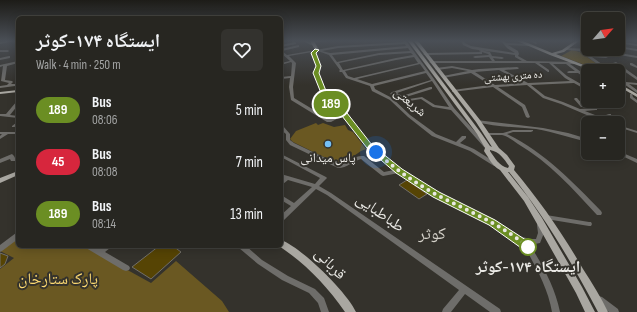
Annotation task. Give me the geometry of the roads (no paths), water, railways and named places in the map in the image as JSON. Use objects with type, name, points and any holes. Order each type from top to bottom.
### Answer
[{"type":"main road","points":[[314,56],[319,66],[316,73],[327,99],[343,114],[369,146],[399,171],[436,195],[492,222],[528,247]]},
{"type":"main road","points":[[421,56],[480,134],[488,148],[487,151],[564,243],[603,312]]},
{"type":"main road","points":[[427,56],[453,91],[478,121],[496,148],[501,151],[512,166],[512,170],[529,190],[590,312]]},
{"type":"main road","points":[[555,56],[581,65]]},
{"type":"main road","points":[[625,88],[637,97]]},
{"type":"main road","points":[[0,93],[16,91]]},
{"type":"main road","points":[[625,92],[631,96],[637,97]]},
{"type":"main road","points":[[488,148],[496,148]]},
{"type":"main road","points":[[500,168],[512,170]]},
{"type":"main road","points":[[0,182],[16,174]]},
{"type":"main road","name":"قربانی","points":[[283,244],[300,255],[319,271],[341,297],[351,312]]},
{"type":"street","points":[[283,58],[293,56]]},
{"type":"street","name":"شریعتی","points":[[331,56],[347,77],[372,85],[373,90],[391,99],[405,113],[428,131],[480,154],[500,168]]},
{"type":"street","points":[[336,63],[375,56]]},
{"type":"street","points":[[341,70],[377,64],[397,58],[415,56],[452,109],[488,148]]},
{"type":"street","points":[[490,56],[494,62]]},
{"type":"street","points":[[475,57],[490,56],[502,58]]},
{"type":"street","points":[[518,56],[526,62]]},
{"type":"street","points":[[588,56],[599,64]]},
{"type":"street","points":[[605,56],[610,60]]},
{"type":"street","points":[[621,56],[626,60]]},
{"type":"street","points":[[625,56],[637,57]]},
{"type":"street","points":[[0,59],[10,57]]},
{"type":"street","points":[[287,57],[292,61],[294,66],[292,77],[292,99],[328,122],[343,114]]},
{"type":"street","points":[[283,63],[292,61]]},
{"type":"street","points":[[0,66],[16,62]]},
{"type":"street","points":[[431,62],[574,63]]},
{"type":"street","points":[[535,62],[547,71],[539,72]]},
{"type":"street","points":[[549,62],[566,77],[581,86]]},
{"type":"street","points":[[442,63],[448,67]]},
{"type":"street","points":[[567,63],[579,72]]},
{"type":"street","points":[[353,79],[406,66],[421,64]]},
{"type":"street","points":[[631,64],[637,67]]},
{"type":"street","points":[[5,65],[3,81],[11,82],[8,86]]},
{"type":"street","points":[[437,69],[454,67],[471,71],[524,106],[528,117]]},
{"type":"street","points":[[444,77],[471,71],[516,68]]},
{"type":"street","points":[[500,69],[527,84],[544,97],[562,102],[592,116]]},
{"type":"street","points":[[625,70],[637,79]]},
{"type":"street","points":[[372,85],[427,72]]},
{"type":"street","points":[[569,72],[579,72]]},
{"type":"street","points":[[283,78],[292,77]]},
{"type":"street","points":[[385,96],[433,80]]},
{"type":"street","name":"ده متری بهشتی","points":[[453,91],[495,86],[574,82]]},
{"type":"street","points":[[625,83],[637,84]]},
{"type":"street","points":[[625,84],[637,92]]},
{"type":"street","points":[[0,87],[15,85]]},
{"type":"street","points":[[402,97],[431,88]]},
{"type":"street","points":[[393,93],[409,100],[422,98],[434,106],[452,109]]},
{"type":"street","points":[[631,96],[637,102]]},
{"type":"street","points":[[576,99],[581,105]]},
{"type":"street","points":[[562,102],[570,100]]},
{"type":"street","points":[[7,116],[16,105]]},
{"type":"street","points":[[580,110],[596,109]]},
{"type":"street","points":[[0,115],[16,117]]},
{"type":"street","points":[[478,121],[490,124],[528,127],[581,138]]},
{"type":"street","points":[[283,129],[288,134],[288,140],[292,144],[340,167],[345,166],[358,157],[362,158],[382,174],[399,171]]},
{"type":"street","points":[[625,129],[637,132]]},
{"type":"street","points":[[486,134],[503,134],[526,130],[569,135]]},
{"type":"street","points":[[0,133],[16,133]]},
{"type":"street","points":[[0,138],[7,134]]},
{"type":"street","points":[[503,134],[513,138],[548,162],[599,213]]},
{"type":"street","points":[[456,144],[464,137]]},
{"type":"street","points":[[625,155],[637,161]]},
{"type":"street","points":[[0,161],[12,156],[13,160]]},
{"type":"street","points":[[283,157],[324,178],[283,217]]},
{"type":"street","name":"طباطبایی","points":[[284,177],[316,186],[335,198],[497,312]]},
{"type":"street","points":[[283,198],[295,206]]},
{"type":"street","points":[[517,238],[530,242],[538,241],[541,233],[543,218],[589,224]]},
{"type":"street","points":[[0,249],[16,237]]},
{"type":"street","points":[[528,247],[547,286],[556,312]]},
{"type":"street","points":[[91,248],[126,268]]},
{"type":"street","points":[[99,253],[105,248]]},
{"type":"street","points":[[243,248],[260,262],[285,278],[312,291],[321,301],[325,312]]},
{"type":"street","points":[[446,312],[464,290]]},
{"type":"street","points":[[595,297],[615,312]]},
{"type":"place","name":"پاس میدانی","points":[[328,144]]},
{"type":"place","name":"ایستگاه ۱۷۴-کوثر","points":[[528,247]]},
{"type":"district","name":"کوثر","points":[[432,234]]},
{"type":"park label","name":"پارک ستارخان","points":[[58,279]]}]
